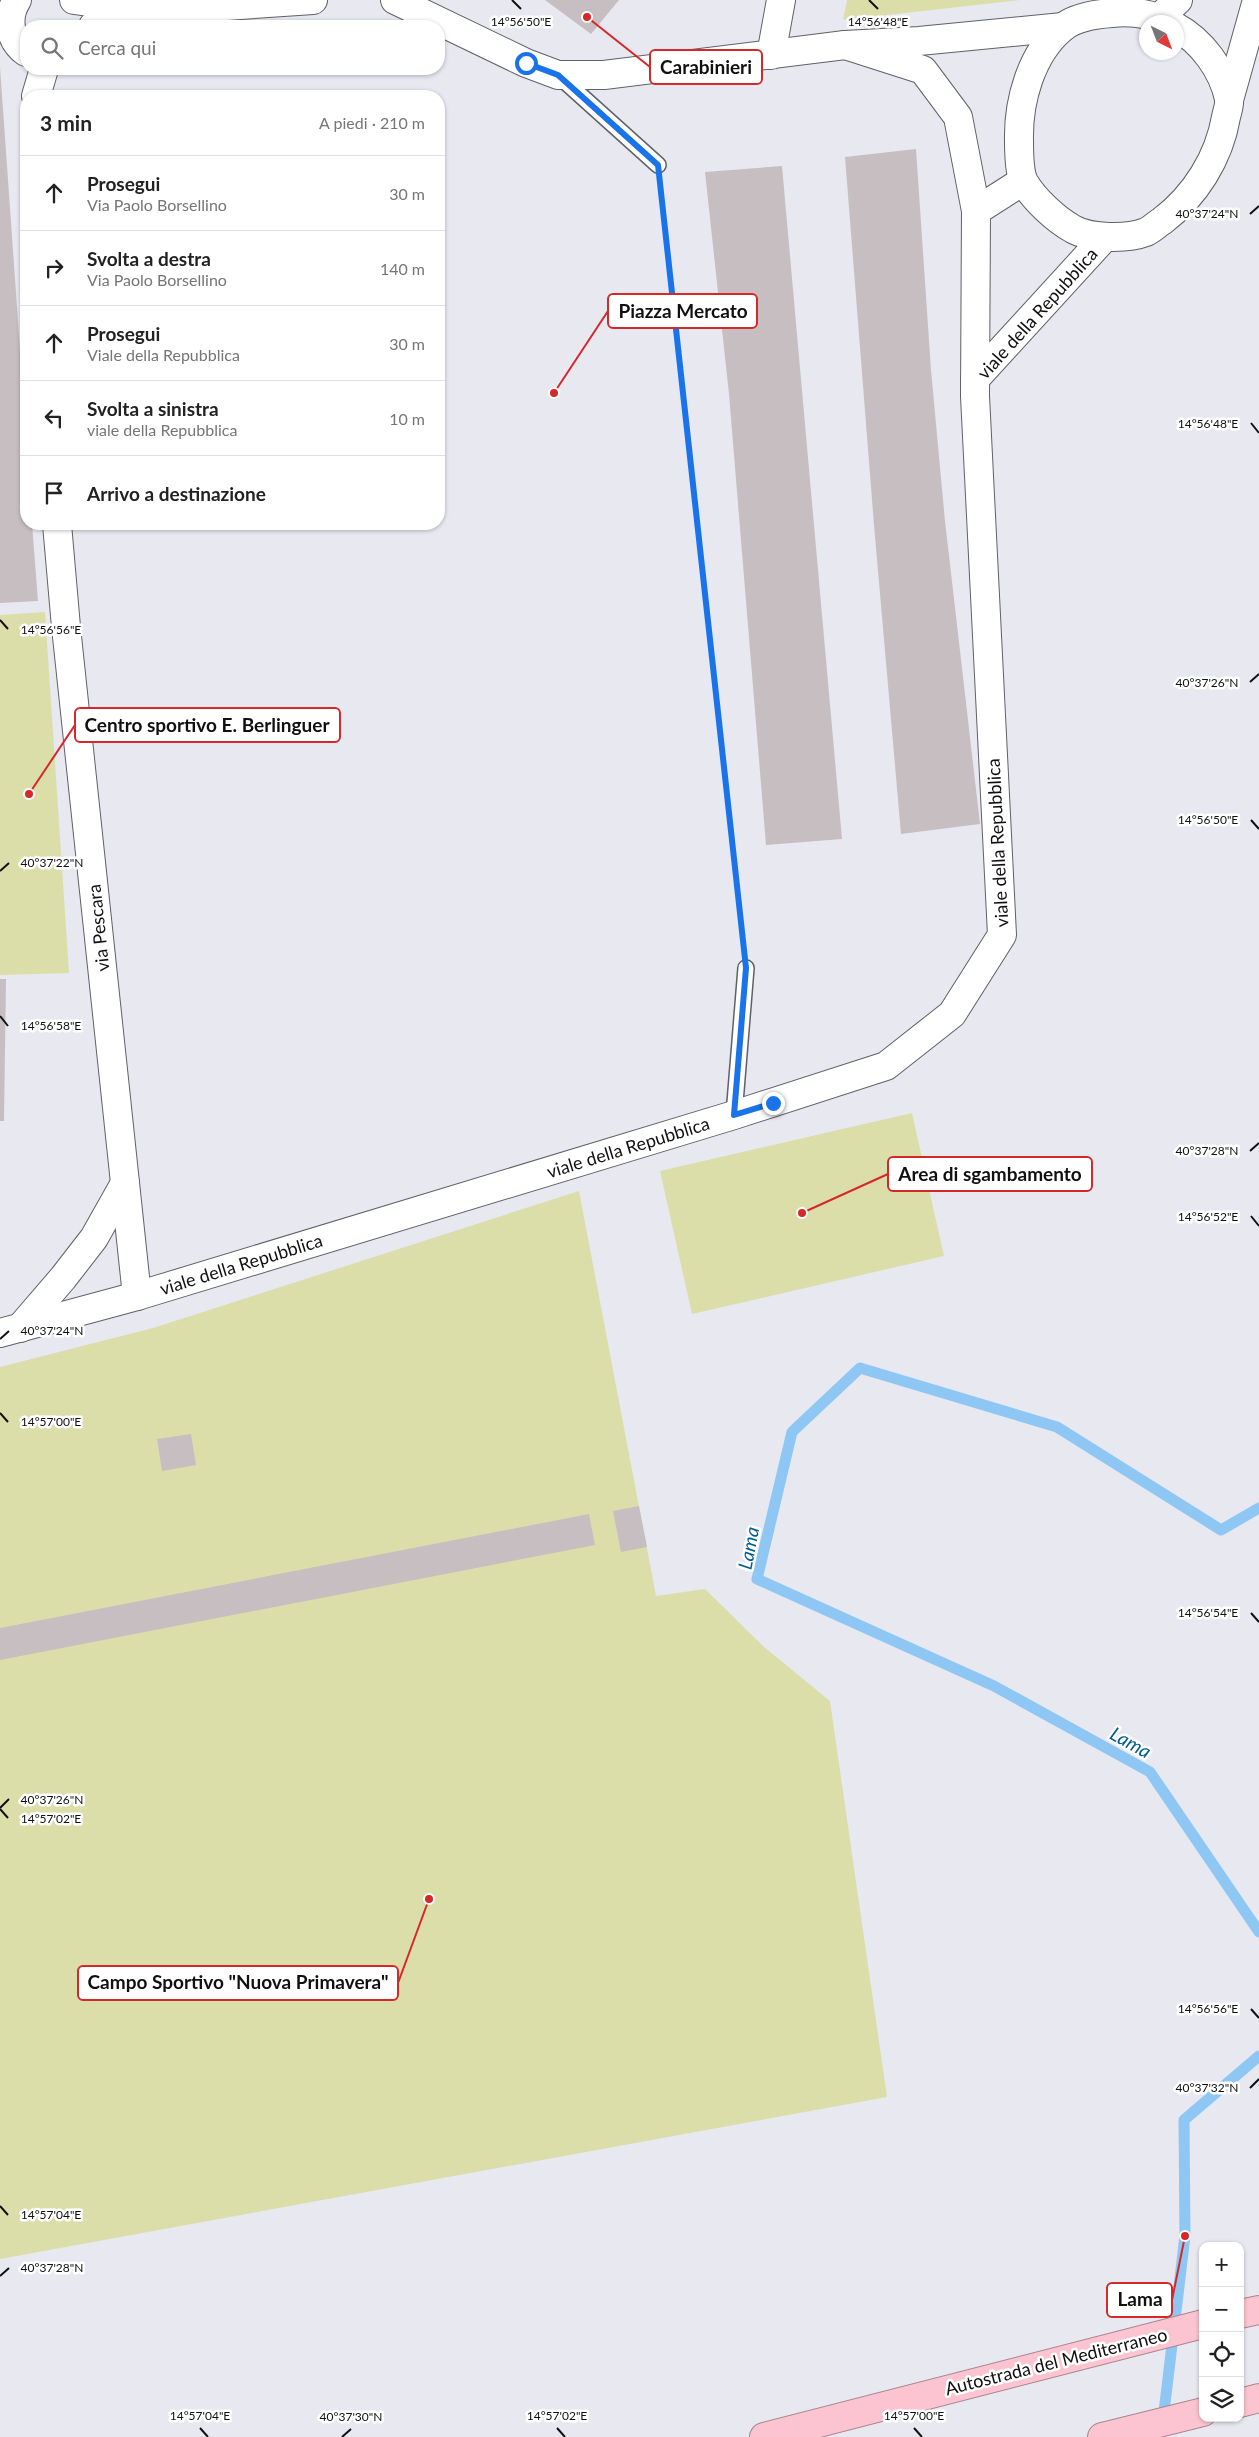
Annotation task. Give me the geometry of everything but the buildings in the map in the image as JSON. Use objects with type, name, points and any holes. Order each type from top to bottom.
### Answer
[{"type":"highway","points":[[1244,2313],[1259,2310]]},
{"type":"highway","name":"Autostrada del Mediterraneo","points":[[764,2437],[1199,2325]]},
{"type":"highway","points":[[1244,2402],[1259,2398]]},
{"type":"highway","points":[[1102,2437],[1199,2413]]},
{"type":"street","points":[[17,0],[10,12],[10,24],[12,32],[20,46]]},
{"type":"street","points":[[77,20],[72,0],[153,11]]},
{"type":"street","points":[[117,20],[153,11],[313,0]]},
{"type":"street","points":[[395,0],[437,20]]},
{"type":"street","points":[[771,55],[781,0]]},
{"type":"street","points":[[1063,27],[1040,53],[1028,83],[1019,118],[1023,181],[1045,207],[1073,229],[1104,238],[1146,232],[1171,214],[1194,190],[1212,163],[1224,132],[1229,100],[1257,0]]},
{"type":"street","points":[[445,24],[526,63],[558,75],[604,75],[845,45],[919,41],[1063,27],[1094,14],[1127,12],[1153,15]]},
{"type":"street","points":[[1184,30],[1205,50],[1220,74],[1229,100]]},
{"type":"street","points":[[845,45],[923,70],[958,117],[976,211],[975,379]]},
{"type":"street","points":[[29,75],[30,90]]},
{"type":"street","points":[[32,75],[35,90]]},
{"type":"street","points":[[976,211],[1023,181]]},
{"type":"street","name":"viale della Repubblica","points":[[10,1331],[137,1296],[734,1115],[886,1066],[952,1014],[1002,935],[975,379],[1104,238]]},
{"type":"street","name":"via Pescara","points":[[57,530],[137,1296]]},
{"type":"street","points":[[10,1331],[63,1278],[94,1238],[125,1183]]},
{"type":"lane","points":[[558,75],[658,165]]},
{"type":"lane","name":"viale della Repubblica","points":[[734,1115],[746,968]]},
{"type":"path","points":[[658,165],[746,968]]},
{"type":"green space","points":[[847,0],[1020,0],[843,20]]},
{"type":"green space","points":[[45,612],[69,973],[0,975],[0,615]]},
{"type":"green space","points":[[912,1113],[944,1256],[692,1314],[660,1171]]},
{"type":"green space","points":[[579,1191],[656,1596],[705,1589],[764,1647],[830,1701],[887,2097],[0,2259],[0,1367],[153,1328]]},
{"type":"waterway","name":"Lama","points":[[1259,1508],[1221,1530],[1057,1427],[860,1368],[792,1432],[757,1579],[994,1686],[1150,1772],[1259,1932]]},
{"type":"waterway","name":"Lama","points":[[1161,2437],[1185,2236],[1184,2120],[1259,2056]]},
{"type":"place","name":"Carabinieri","points":[[587,17]]},
{"type":"place","name":"Piazza Mercato","points":[[554,393]]},
{"type":"place","name":"Centro sportivo E. Berlinguer","points":[[29,794]]},
{"type":"place","name":"Area di sgambamento","points":[[802,1213]]},
{"type":"place","name":"Campo Sportivo \"Nuova Primavera\"","points":[[429,1899]]},
{"type":"place","name":"Lama","points":[[1185,2236]]},
{"type":"route","points":[[526,63],[558,75],[658,165],[746,968],[734,1115],[773,1103]]}]
